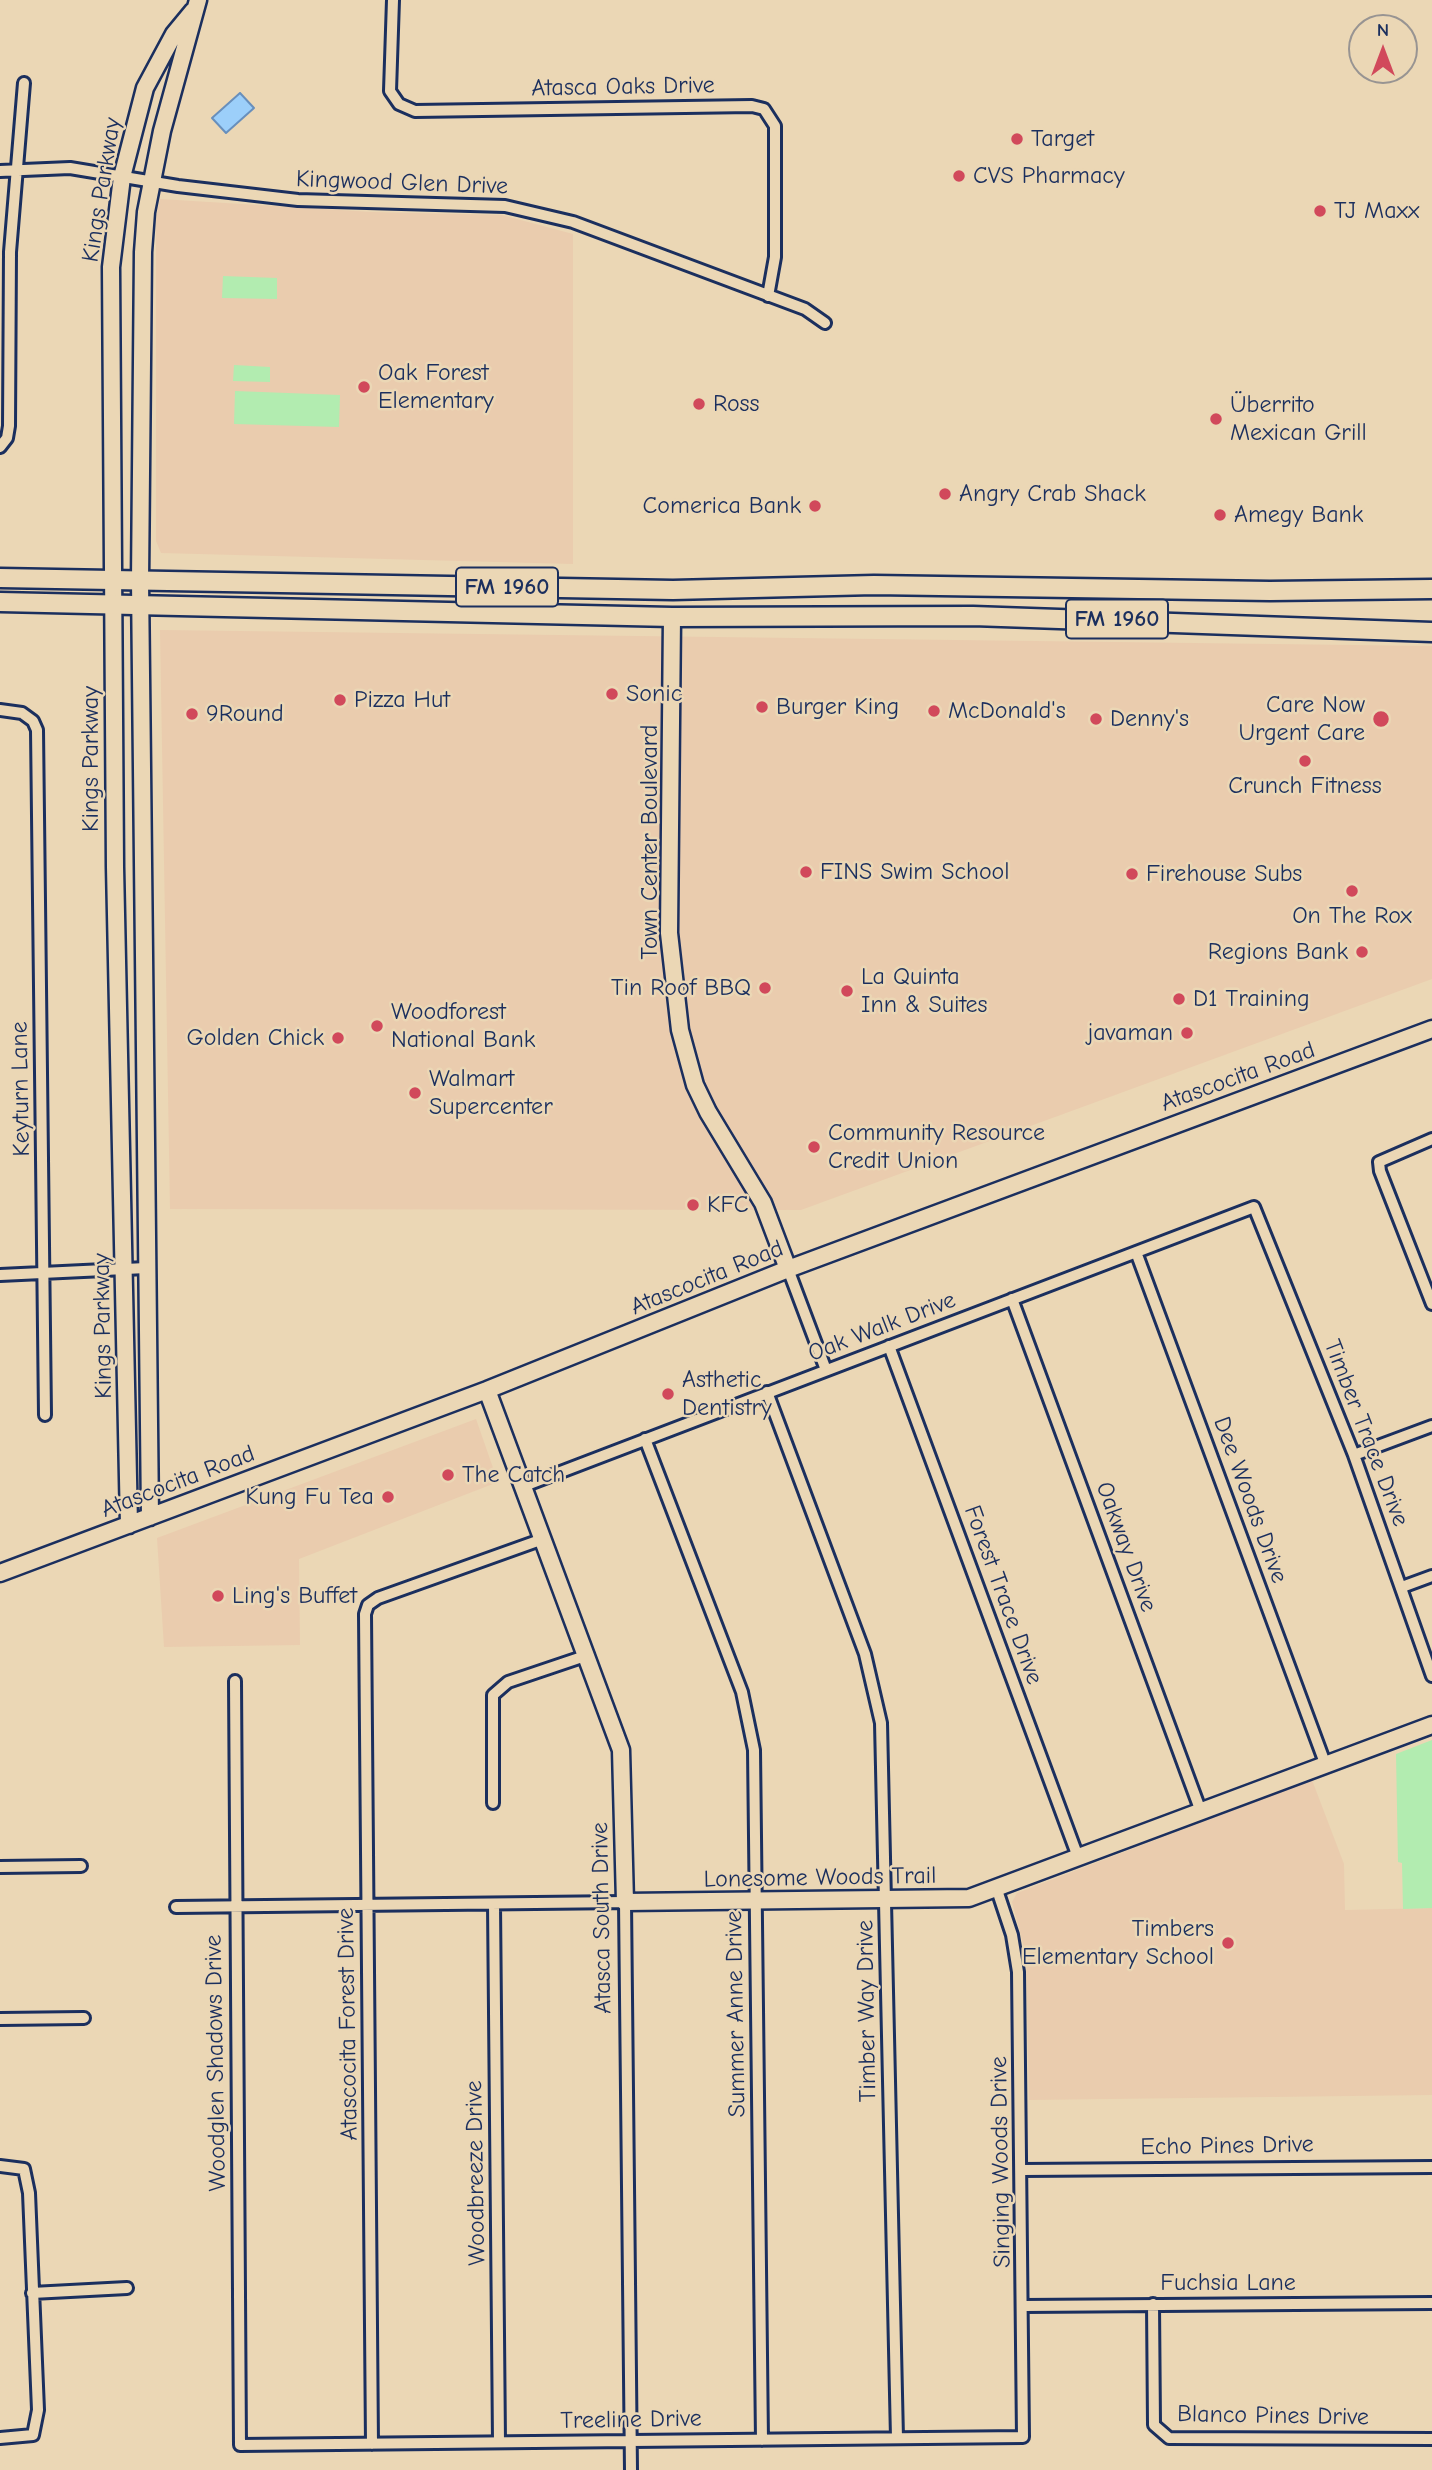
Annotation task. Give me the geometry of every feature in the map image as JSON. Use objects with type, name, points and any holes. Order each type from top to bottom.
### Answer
[{"type":"main road","name":"FM 1960","points":[[0,578],[673,590],[874,585],[1270,591],[1432,589]]},
{"type":"main road","name":"FM 1960","points":[[0,602],[672,617],[973,616],[1432,632]]},
{"type":"street","name":"Atasca Oaks Drive","points":[[393,0],[390,91],[399,104],[415,111],[752,106],[764,109],[775,126],[775,257],[768,296]]},
{"type":"street","name":"Kings Parkway","points":[[129,1525],[115,880],[111,267],[122,177],[145,88],[174,34],[196,5]]},
{"type":"street","name":"Kings Parkway","points":[[150,1517],[140,605],[143,252],[146,212],[155,183],[162,131],[196,5]]},
{"type":"street","points":[[1,447],[9,426],[9,275],[24,83]]},
{"type":"street","name":"Kingwood Glen Drive","points":[[0,172],[70,168],[155,183],[298,200],[505,206],[573,222],[805,309],[825,323]]},
{"type":"street","points":[[111,410],[142,410]]},
{"type":"street","name":"Town Center Boulevard","points":[[672,617],[669,933],[680,1030],[695,1085],[708,1112],[763,1203],[826,1370]]},
{"type":"street","name":"Keyturn Lane","points":[[0,710],[13,710],[33,721],[38,745],[46,1415]]},
{"type":"street","name":"Atascocita Road","points":[[0,1573],[487,1390],[788,1269],[1432,1029]]},
{"type":"street","points":[[1432,1139],[1379,1162],[1380,1171],[1428,1283],[1432,1304]]},
{"type":"street","name":"Oak Walk Drive","points":[[524,1486],[1254,1207]]},
{"type":"street","name":"Timber Trace Drive","points":[[1254,1207],[1354,1455],[1432,1676]]},
{"type":"street","name":"Dee Woods Drive","points":[[1136,1252],[1325,1763]]},
{"type":"street","points":[[0,1275],[45,1275],[146,1268]]},
{"type":"street","name":"Oakway Drive","points":[[1012,1299],[1200,1809]]},
{"type":"street","name":"Forest Trace Drive","points":[[889,1346],[1078,1857]]},
{"type":"street","name":"Atasca South Drive","points":[[487,1390],[588,1655],[621,1750],[631,2470]]},
{"type":"street","name":"Timber Way Drive","points":[[767,1392],[872,1678],[884,1761],[897,2438]]},
{"type":"street","points":[[1354,1455],[1432,1426]]},
{"type":"street","name":"Summer Anne Drive","points":[[645,1439],[748,1713],[754,1750],[762,2440]]},
{"type":"street","name":"Atascocita Forest Drive","points":[[372,2444],[364,1634],[368,1605],[378,1598],[543,1538]]},
{"type":"street","points":[[1402,1587],[1432,1576]]},
{"type":"street","points":[[493,1802],[493,1695],[508,1682],[588,1655]]},
{"type":"street","name":"Woodglen Shadows Drive","points":[[235,1681],[240,2445]]},
{"type":"street","name":"Lonesome Woods Trail","points":[[176,1908],[958,1900],[997,1890],[1200,1809],[1432,1725]]},
{"type":"street","points":[[0,1867],[81,1866]]},
{"type":"street","name":"Singing Woods Drive","points":[[997,1890],[1012,1935],[1018,1972],[1024,2306],[1023,2437]]},
{"type":"street","name":"Woodbreeze Drive","points":[[494,1904],[499,2442]]},
{"type":"street","points":[[0,2019],[84,2018]]},
{"type":"street","points":[[0,2166],[24,2169],[29,2193],[38,2410],[33,2435],[0,2438]]},
{"type":"street","name":"Echo Pines Drive","points":[[1022,2170],[1432,2167]]},
{"type":"street","points":[[32,2293],[127,2288]]},
{"type":"street","name":"Fuchsia Lane","points":[[1024,2306],[1432,2302]]},
{"type":"street","name":"Blanco Pines Drive","points":[[1153,2304],[1154,2425],[1169,2438],[1432,2439]]},
{"type":"street","name":"Treeline Drive","points":[[240,2445],[1023,2437]]},
{"type":"shaded area","name":"Oak Forest Elementary","points":[[160,199],[372,212],[502,215],[573,234],[573,564],[161,553],[156,541],[156,218]]},
{"type":"shaded area","points":[[160,630],[1432,646],[1432,979],[801,1210],[170,1209]]},
{"type":"shaded area","points":[[476,1419],[498,1482],[299,1559],[300,1645],[164,1647],[157,1538]]},
{"type":"shaded area","name":"Timbers Elementary School","points":[[1312,1780],[1344,1864],[1345,1910],[1432,1908],[1432,2095],[1029,2100],[1026,1955],[1012,1902],[1017,1893]]},
{"type":"green space","points":[[223,276],[277,278],[277,299],[222,298]]},
{"type":"green space","points":[[234,365],[270,367],[270,382],[233,381]]},
{"type":"green space","points":[[235,391],[340,395],[339,427],[234,424]]},
{"type":"green space","points":[[1432,1740],[1432,1908],[1403,1909],[1402,1863],[1398,1862],[1396,1754]]},
{"type":"water","points":[[240,93],[254,108],[226,133],[212,118]]},
{"type":"place","name":"Target","points":[[1017,139]]},
{"type":"place","name":"CVS Pharmacy","points":[[959,176]]},
{"type":"place","name":"TJ Maxx","points":[[1320,211]]},
{"type":"place","name":"Oak Forest Elementary","points":[[364,387]]},
{"type":"place","name":"Ross","points":[[699,404]]},
{"type":"place","name":"Überrito Mexican Grill","points":[[1216,419]]},
{"type":"place","name":"Angry Crab Shack","points":[[945,494]]},
{"type":"place","name":"Comerica Bank","points":[[815,506]]},
{"type":"place","name":"Amegy Bank","points":[[1220,515]]},
{"type":"place","name":"Sonic","points":[[612,694]]},
{"type":"place","name":"Pizza Hut","points":[[340,700]]},
{"type":"place","name":"Burger King","points":[[762,707]]},
{"type":"place","name":"McDonald's","points":[[934,711]]},
{"type":"place","name":"9Round","points":[[192,714]]},
{"type":"place","name":"Denny's","points":[[1096,719]]},
{"type":"place","name":"Care Now Urgent Care","points":[[1381,719]]},
{"type":"place","name":"Crunch Fitness","points":[[1305,761]]},
{"type":"place","name":"FINS Swim School","points":[[806,872]]},
{"type":"place","name":"Firehouse Subs","points":[[1132,874]]},
{"type":"place","name":"On The Rox","points":[[1352,891]]},
{"type":"place","name":"Regions Bank","points":[[1362,952]]},
{"type":"place","name":"Tin Roof BBQ","points":[[765,988]]},
{"type":"place","name":"La Quinta Inn & Suites","points":[[847,991]]},
{"type":"place","name":"D1 Training","points":[[1179,999]]},
{"type":"place","name":"Woodforest National Bank","points":[[377,1026]]},
{"type":"place","name":"javaman","points":[[1187,1033]]},
{"type":"place","name":"Golden Chick","points":[[338,1038]]},
{"type":"place","name":"Walmart Supercenter","points":[[415,1093]]},
{"type":"place","name":"Community Resource Credit Union","points":[[814,1147]]},
{"type":"place","name":"KFC","points":[[693,1205]]},
{"type":"place","name":"Asthetic Dentistry","points":[[668,1394]]},
{"type":"place","name":"The Catch","points":[[448,1475]]},
{"type":"place","name":"Kung Fu Tea","points":[[388,1497]]},
{"type":"place","name":"Ling's Buffet","points":[[218,1596]]},
{"type":"place","name":"Timbers Elementary School","points":[[1228,1943]]}]
